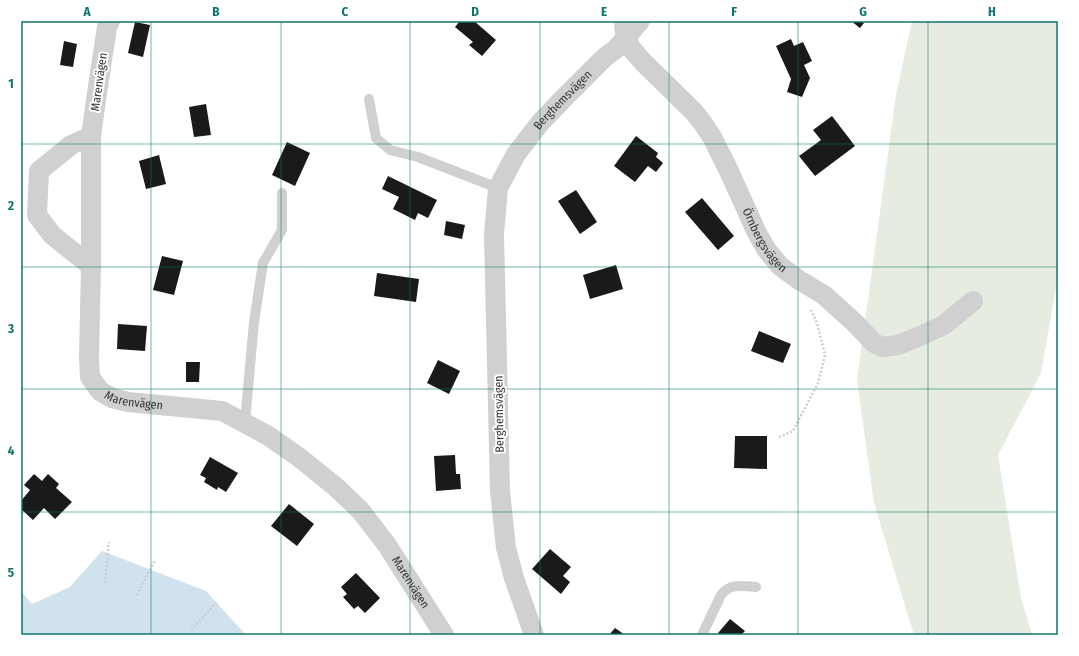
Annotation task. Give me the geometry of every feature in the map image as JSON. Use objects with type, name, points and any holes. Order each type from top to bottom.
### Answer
[{"type":"street","name":"Marenvägen","points":[[110,21],[107,27],[91,136],[90,377],[100,391],[112,398],[128,402],[222,411],[267,435],[300,458],[337,488],[360,510],[387,545],[444,635]]},
{"type":"street","name":"Berghemsvägen","points":[[534,635],[514,578],[506,548],[500,491],[494,241],[498,188],[516,154],[540,123],[568,93],[616,48],[624,28],[640,21]]},
{"type":"street","name":"Örnbergsvägen","points":[[624,28],[631,48],[642,61],[694,112],[712,137],[756,231],[766,248],[780,266],[799,280],[824,295],[856,324],[874,343],[882,347],[898,346],[918,338],[944,325],[973,301]]},
{"type":"street","points":[[91,136],[71,145],[39,171],[37,215],[52,235],[91,266]]},
{"type":"lane","points":[[369,100],[376,138],[390,150],[418,157],[498,188]]},
{"type":"lane","points":[[245,422],[254,322],[263,263],[282,230],[282,193]]},
{"type":"lane","points":[[702,635],[724,590],[738,586],[756,587]]},
{"type":"path","points":[[779,437],[792,431],[818,383],[825,355],[817,323],[811,309]]},
{"type":"path","points":[[106,582],[109,542]]},
{"type":"path","points":[[137,595],[155,560]]},
{"type":"path","points":[[191,630],[216,603]]},
{"type":"shaded area","points":[[912,21],[1058,21],[1058,277],[1041,373],[998,455],[1021,598],[1032,635],[914,635],[874,503],[857,380],[896,95]]},
{"type":"water","points":[[102,551],[206,591],[246,635],[21,635],[21,591],[32,604],[70,587]]},
{"type":"building","points":[[460,21],[474,21],[496,40],[482,56],[469,45],[473,42],[455,27]]},
{"type":"building","points":[[851,21],[861,21],[864,23],[860,28]]},
{"type":"building","points":[[135,22],[150,25],[143,57],[128,53]]},
{"type":"building","points":[[791,39],[794,46],[803,42],[812,61],[804,65],[810,78],[802,97],[787,92],[791,79],[776,46]]},
{"type":"building","points":[[64,41],[77,44],[73,67],[60,65]]},
{"type":"building","points":[[206,104],[211,135],[194,137],[189,107]]},
{"type":"building","points":[[832,116],[855,146],[815,176],[799,156],[821,140],[813,130]]},
{"type":"building","points":[[636,136],[658,153],[656,157],[663,163],[656,172],[648,166],[635,182],[614,166]]},
{"type":"building","points":[[287,142],[310,153],[295,186],[272,175]]},
{"type":"building","points":[[159,155],[166,184],[146,189],[139,161]]},
{"type":"building","points":[[388,176],[437,200],[428,218],[418,213],[415,220],[393,209],[399,197],[382,189]]},
{"type":"building","points":[[576,190],[597,222],[580,234],[558,201]]},
{"type":"building","points":[[702,198],[734,236],[718,250],[685,212]]},
{"type":"building","points":[[446,221],[465,225],[462,239],[444,235]]},
{"type":"building","points":[[162,256],[183,261],[174,295],[153,290]]},
{"type":"building","points":[[616,265],[623,289],[590,299],[583,275]]},
{"type":"building","points":[[377,273],[419,279],[416,302],[374,296]]},
{"type":"building","points":[[118,324],[147,326],[145,351],[117,349]]},
{"type":"building","points":[[759,331],[791,344],[783,363],[751,351]]},
{"type":"building","points":[[438,360],[460,371],[449,394],[427,383]]},
{"type":"building","points":[[186,362],[200,362],[199,382],[186,382]]},
{"type":"building","points":[[735,436],[767,436],[767,469],[734,468]]},
{"type":"building","points":[[455,455],[456,474],[460,474],[461,489],[436,491],[434,456]]},
{"type":"building","points":[[210,457],[238,473],[226,492],[218,487],[217,490],[204,482],[206,478],[200,475]]},
{"type":"building","points":[[34,474],[42,481],[48,474],[59,484],[56,488],[72,502],[55,519],[44,508],[33,520],[21,509],[21,501],[30,490],[24,485]]},
{"type":"building","points":[[289,504],[314,524],[297,546],[271,526]]},
{"type":"building","points":[[550,549],[571,567],[563,576],[570,582],[561,594],[532,569]]},
{"type":"building","points":[[356,573],[380,598],[365,613],[358,606],[354,609],[343,597],[347,594],[341,587]]},
{"type":"building","points":[[730,619],[745,631],[741,635],[721,635],[718,633]]},
{"type":"building","points":[[615,628],[625,635],[609,635]]}]
